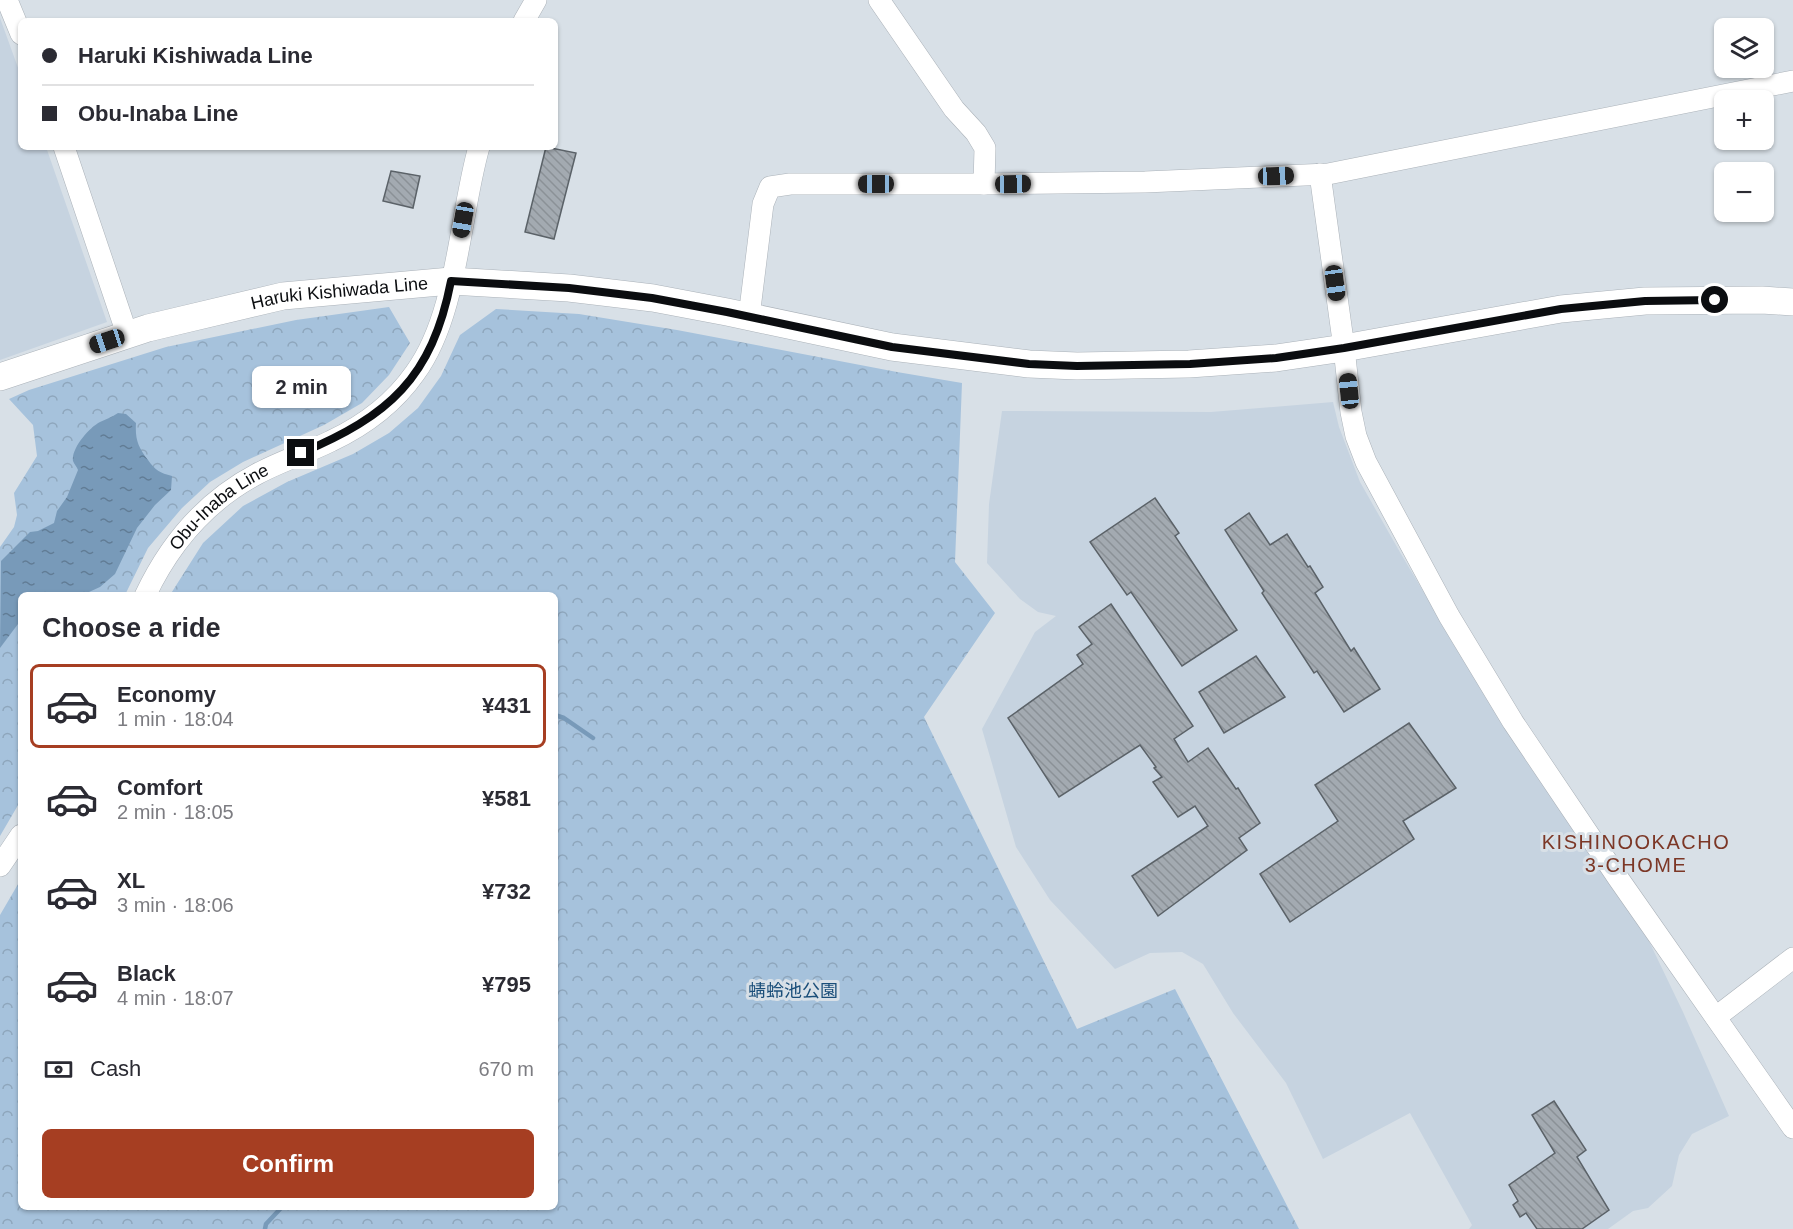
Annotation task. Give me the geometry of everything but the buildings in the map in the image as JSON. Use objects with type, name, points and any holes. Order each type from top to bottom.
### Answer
[{"type":"main road","name":"Haruki Kishiwada Line","points":[[0,377],[128,334],[283,296],[451,281],[569,288],[652,298],[892,347],[1029,364],[1125,367],[1240,362],[1344,348],[1561,309],[1645,301],[1793,302]]},
{"type":"street","points":[[7,0],[18,27]]},
{"type":"street","points":[[526,18],[536,0]]},
{"type":"street","points":[[879,0],[954,109],[976,133],[985,148],[984,184]]},
{"type":"street","points":[[749,316],[763,204],[770,187],[790,184],[1145,182],[1320,174],[1793,81]]},
{"type":"street","points":[[65,150],[128,334]]},
{"type":"street","name":"Obu-Inaba Line","points":[[147,592],[180,538],[219,499],[257,474],[330,441],[375,415],[397,396],[417,371],[440,324],[477,150]]},
{"type":"street","points":[[1320,174],[1351,412],[1356,436],[1366,462],[1449,616],[1513,722],[1793,1128]]},
{"type":"street","points":[[0,866],[18,839]]},
{"type":"street","points":[[1716,1017],[1793,958]]},
{"type":"shaded area","points":[[0,18],[18,68],[18,150],[47,150],[107,322],[0,360]]},
{"type":"shaded area","points":[[1333,402],[1339,427],[1360,482],[1401,554],[1480,687],[1646,935],[1729,1116],[1692,1134],[1679,1155],[1672,1186],[1648,1208],[1633,1211],[1608,1229],[1469,1229],[1472,1225],[1410,1113],[1323,1159],[1286,1083],[1233,1013],[1203,964],[1182,952],[1150,953],[1115,969],[1050,900],[1016,847],[982,729],[1035,632],[1056,616],[1038,612],[1020,599],[987,563],[989,504],[1002,411],[1211,412]]},
{"type":"green space","points":[[389,307],[410,343],[389,375],[362,403],[324,425],[243,462],[210,482],[182,508],[148,548],[126,592],[18,592],[18,805],[0,836],[0,547],[14,527],[17,515],[14,493],[37,456],[33,425],[9,399],[29,390],[166,347],[296,320]]},
{"type":"green space","name":"蜻蛉池公園","points":[[496,309],[579,314],[962,383],[955,562],[995,613],[924,717],[1077,1029],[1175,989],[1299,1229],[0,1229],[0,915],[18,884],[18,1210],[558,1210],[558,592],[172,592],[203,543],[243,506],[287,482],[353,454],[389,433],[418,408],[441,376],[460,335]]},
{"type":"water","points":[[118,413],[126,414],[136,423],[137,438],[145,455],[156,469],[172,476],[171,490],[155,505],[137,528],[115,574],[100,587],[89,592],[18,592],[18,624],[0,648],[1,561],[30,532],[38,531],[54,523],[57,511],[67,497],[78,470],[73,461],[75,450],[96,425]]},
{"type":"waterway","points":[[558,716],[593,738]]},
{"type":"waterway","points":[[265,1229],[266,1224],[279,1210]]},
{"type":"district","name":"KISHINOOKACHO 3-CHOME","points":[[1636,854]]},
{"type":"route","points":[[301,453],[351,430],[375,415],[397,396],[417,371],[430,347],[447,302],[451,281],[569,288],[652,298],[892,347],[1029,364],[1125,367],[1240,362],[1276,358],[1561,309],[1645,301],[1715,300]]}]
